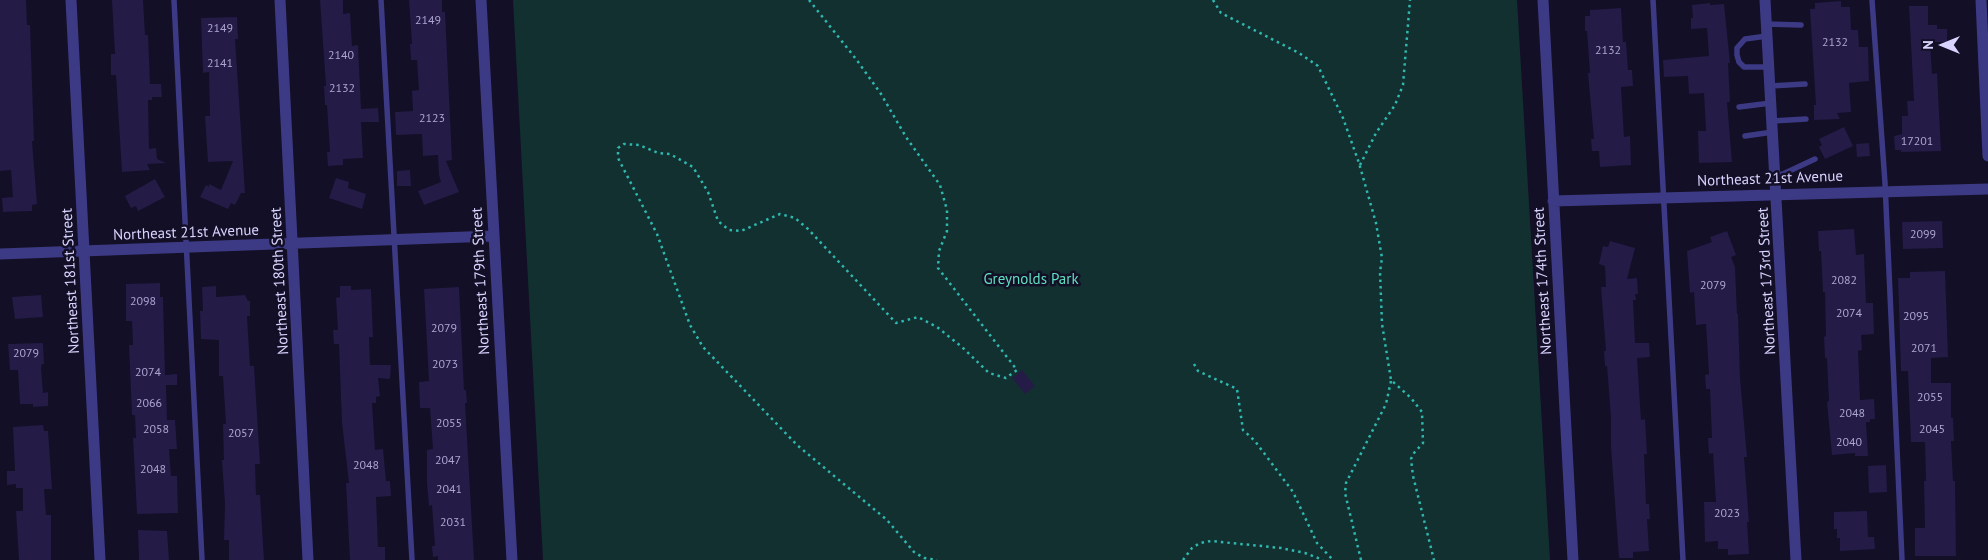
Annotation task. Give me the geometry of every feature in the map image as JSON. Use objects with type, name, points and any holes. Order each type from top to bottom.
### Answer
[{"type":"street","name":"Northeast 181st Street","points":[[71,0],[100,560]]},
{"type":"street","name":"Northeast 180th Street","points":[[280,0],[308,560]]},
{"type":"street","name":"Northeast 179th Street","points":[[481,0],[512,560]]},
{"type":"street","name":"Northeast 174th Street","points":[[1543,0],[1574,560]]},
{"type":"street","name":"Northeast 173rd Street","points":[[1765,0],[1796,560]]},
{"type":"street","points":[[1981,0],[1987,92],[1988,156]]},
{"type":"street","name":"Northeast 21st Avenue","points":[[1554,201],[1988,190]]},
{"type":"street","name":"Northeast 21st Avenue","points":[[0,254],[493,236]]},
{"type":"lane","points":[[174,0],[188,248],[202,560]]},
{"type":"lane","points":[[381,0],[412,560]]},
{"type":"lane","points":[[1654,0],[1683,560]]},
{"type":"lane","points":[[1872,0],[1884,192],[1902,560]]},
{"type":"lane","points":[[1769,67],[1744,67],[1739,62],[1737,48],[1745,39],[1766,30],[1801,25]]},
{"type":"lane","points":[[1770,86],[1805,84]]},
{"type":"lane","points":[[1739,107],[1771,103]]},
{"type":"lane","points":[[1745,136],[1806,119]]},
{"type":"lane","points":[[1776,175],[1784,174],[1814,159]]},
{"type":"path","points":[[809,0],[876,87],[906,137],[940,185],[947,210],[947,232],[939,251],[938,268],[1017,370],[1006,378],[989,373],[962,347],[937,327],[918,317],[896,323],[808,229],[795,218],[780,214],[741,231],[729,230],[718,221],[708,192],[693,167],[670,154],[658,153],[639,145],[624,144],[618,148],[618,158],[657,234],[690,325],[703,347],[797,445],[887,520],[914,552],[924,558],[936,560]]},
{"type":"path","points":[[1213,0],[1221,13],[1298,53],[1318,66],[1343,118],[1360,166],[1376,223],[1382,258],[1380,272],[1382,324],[1391,380],[1386,404],[1346,483],[1346,493],[1360,560]]},
{"type":"path","points":[[1360,166],[1376,133],[1395,105],[1403,85],[1410,0]]},
{"type":"path","points":[[1194,364],[1198,371],[1237,388],[1243,430],[1255,441],[1293,492],[1317,543],[1333,560]]},
{"type":"path","points":[[1391,380],[1411,398],[1422,412],[1423,443],[1411,459],[1413,476],[1434,560]]},
{"type":"path","points":[[1183,560],[1192,548],[1200,543],[1211,541],[1282,548],[1305,553],[1323,560]]},
{"type":"green space","name":"Greynolds Park","points":[[513,0],[1517,0],[1550,560],[543,560]]},
{"type":"building","points":[[0,0],[26,0],[27,25],[30,25],[34,141],[32,141],[37,204],[32,205],[32,211],[3,212],[2,198],[13,197],[11,170],[0,171]]},
{"type":"building","points":[[112,0],[143,0],[145,35],[148,35],[150,84],[161,84],[162,97],[152,97],[152,100],[148,100],[149,149],[156,148],[157,159],[166,163],[147,164],[150,170],[122,172],[116,75],[111,75],[111,54],[115,54]]},
{"type":"building","points":[[320,0],[343,0],[343,14],[350,13],[352,46],[358,45],[361,109],[378,108],[379,122],[361,122],[363,158],[343,159],[343,165],[328,166],[327,152],[330,152],[327,105],[325,105],[324,86],[326,86]]},
{"type":"building","points":[[409,0],[442,0],[442,12],[445,12],[452,160],[446,161],[459,192],[424,205],[418,191],[441,182],[438,155],[423,156],[422,134],[396,135],[395,112],[413,111],[412,91],[419,90],[417,60],[411,60],[410,44],[412,44]]},
{"type":"building","points":[[1841,1],[1841,7],[1850,7],[1851,30],[1858,30],[1859,47],[1868,47],[1869,81],[1849,83],[1851,112],[1837,113],[1840,119],[1814,120],[1814,105],[1816,105],[1810,9],[1815,9],[1815,3]]},
{"type":"building","points":[[1710,3],[1710,5],[1724,4],[1730,63],[1728,63],[1730,102],[1727,102],[1732,162],[1699,163],[1698,131],[1706,131],[1704,93],[1689,94],[1688,76],[1664,77],[1663,60],[1709,56],[1707,28],[1691,29],[1691,18],[1693,18],[1692,5]]},
{"type":"building","points":[[1909,6],[1928,6],[1928,25],[1937,25],[1937,29],[1947,29],[1947,42],[1930,42],[1932,74],[1937,73],[1941,151],[1901,152],[1901,150],[1895,150],[1894,136],[1902,134],[1902,116],[1908,116],[1907,101],[1914,101]]},
{"type":"building","points":[[1621,8],[1623,42],[1626,42],[1628,70],[1632,70],[1633,86],[1621,87],[1624,137],[1630,136],[1631,165],[1600,167],[1599,151],[1592,151],[1591,139],[1594,139],[1585,16],[1590,16],[1590,10]]},
{"type":"building","points":[[237,17],[238,39],[235,39],[245,193],[241,193],[235,205],[231,203],[228,209],[200,197],[206,185],[209,187],[209,184],[221,190],[233,161],[208,162],[205,116],[210,116],[209,72],[203,73],[201,18]]},
{"type":"building","points":[[1844,127],[1853,146],[1825,159],[1819,147],[1822,145],[1819,139]]},
{"type":"building","points":[[1869,143],[1870,156],[1857,157],[1856,144]]},
{"type":"building","points":[[410,170],[411,186],[397,186],[397,171]]},
{"type":"building","points":[[336,178],[349,182],[348,188],[366,194],[362,209],[329,198]]},
{"type":"building","points":[[155,179],[165,197],[138,211],[136,206],[131,208],[125,196]]},
{"type":"building","points":[[1942,221],[1943,248],[1903,249],[1902,222]]},
{"type":"building","points":[[1854,229],[1856,255],[1864,254],[1866,303],[1873,303],[1874,334],[1861,335],[1862,350],[1858,351],[1860,400],[1874,399],[1875,419],[1870,419],[1870,422],[1866,422],[1868,456],[1855,456],[1855,453],[1832,455],[1827,402],[1829,401],[1824,337],[1826,336],[1825,292],[1823,292],[1818,231]]},
{"type":"building","points":[[1727,231],[1736,255],[1731,257],[1735,267],[1740,378],[1747,457],[1744,457],[1749,522],[1747,522],[1749,554],[1728,555],[1728,549],[1718,549],[1718,541],[1705,542],[1704,502],[1716,502],[1713,453],[1709,454],[1708,438],[1712,438],[1710,389],[1706,389],[1705,375],[1709,374],[1706,324],[1696,325],[1694,292],[1690,293],[1687,251],[1712,242],[1710,237]]},
{"type":"building","points":[[1610,241],[1635,248],[1627,279],[1637,278],[1638,294],[1635,294],[1636,300],[1633,300],[1635,343],[1649,343],[1650,357],[1637,358],[1641,420],[1645,419],[1647,454],[1644,454],[1646,504],[1649,504],[1650,519],[1647,519],[1649,551],[1633,552],[1633,558],[1619,558],[1611,447],[1611,418],[1607,366],[1605,366],[1604,351],[1606,351],[1601,287],[1606,287],[1605,266],[1599,264],[1603,246],[1608,247]]},
{"type":"building","points":[[1945,271],[1948,357],[1931,358],[1931,383],[1951,383],[1951,418],[1953,418],[1954,441],[1951,441],[1953,481],[1955,481],[1956,556],[1915,556],[1915,528],[1925,528],[1925,442],[1911,442],[1908,371],[1901,371],[1898,278],[1910,278],[1910,272]]},
{"type":"building","points":[[160,283],[160,297],[163,297],[165,375],[177,374],[177,385],[166,385],[167,420],[175,420],[177,449],[169,449],[171,476],[177,476],[178,513],[137,514],[133,438],[136,438],[135,415],[132,415],[129,345],[133,345],[132,321],[126,321],[126,284]]},
{"type":"building","points":[[216,286],[216,297],[245,295],[248,301],[250,301],[250,316],[247,316],[250,366],[254,366],[260,464],[255,464],[256,495],[260,495],[264,560],[229,560],[229,540],[224,540],[225,504],[222,460],[224,460],[223,424],[226,424],[223,376],[219,376],[219,340],[201,339],[200,311],[203,311],[202,287]]},
{"type":"building","points":[[340,286],[351,286],[351,290],[371,289],[373,337],[369,337],[370,365],[391,365],[390,379],[378,378],[380,396],[376,397],[376,403],[372,403],[375,450],[383,449],[386,481],[390,481],[391,496],[376,497],[378,547],[385,547],[385,560],[350,560],[346,483],[349,483],[342,423],[339,344],[334,344],[333,330],[338,330],[336,298],[340,297]]},
{"type":"building","points":[[459,287],[464,390],[466,390],[467,403],[465,403],[474,560],[438,560],[438,556],[433,557],[432,546],[435,546],[432,505],[429,506],[427,483],[427,450],[433,449],[430,408],[420,408],[419,382],[429,381],[424,289]]},
{"type":"building","points":[[41,295],[43,317],[15,319],[12,297]]},
{"type":"building","points":[[43,343],[44,364],[42,364],[41,368],[43,393],[48,392],[48,406],[33,407],[33,404],[20,404],[18,370],[10,370],[8,344]]},
{"type":"building","points":[[1022,370],[1035,386],[1025,394],[1012,378]]},
{"type":"building","points":[[43,425],[44,431],[48,431],[52,489],[44,489],[46,515],[51,515],[51,560],[19,560],[16,511],[23,511],[23,488],[16,488],[16,484],[7,485],[7,471],[15,471],[13,427]]},
{"type":"building","points":[[1886,465],[1887,492],[1869,493],[1868,466]]},
{"type":"building","points":[[1867,511],[1868,537],[1874,537],[1875,549],[1840,551],[1840,538],[1837,538],[1837,529],[1834,529],[1834,512]]},
{"type":"building","points":[[138,530],[167,531],[169,560],[139,560]]}]
